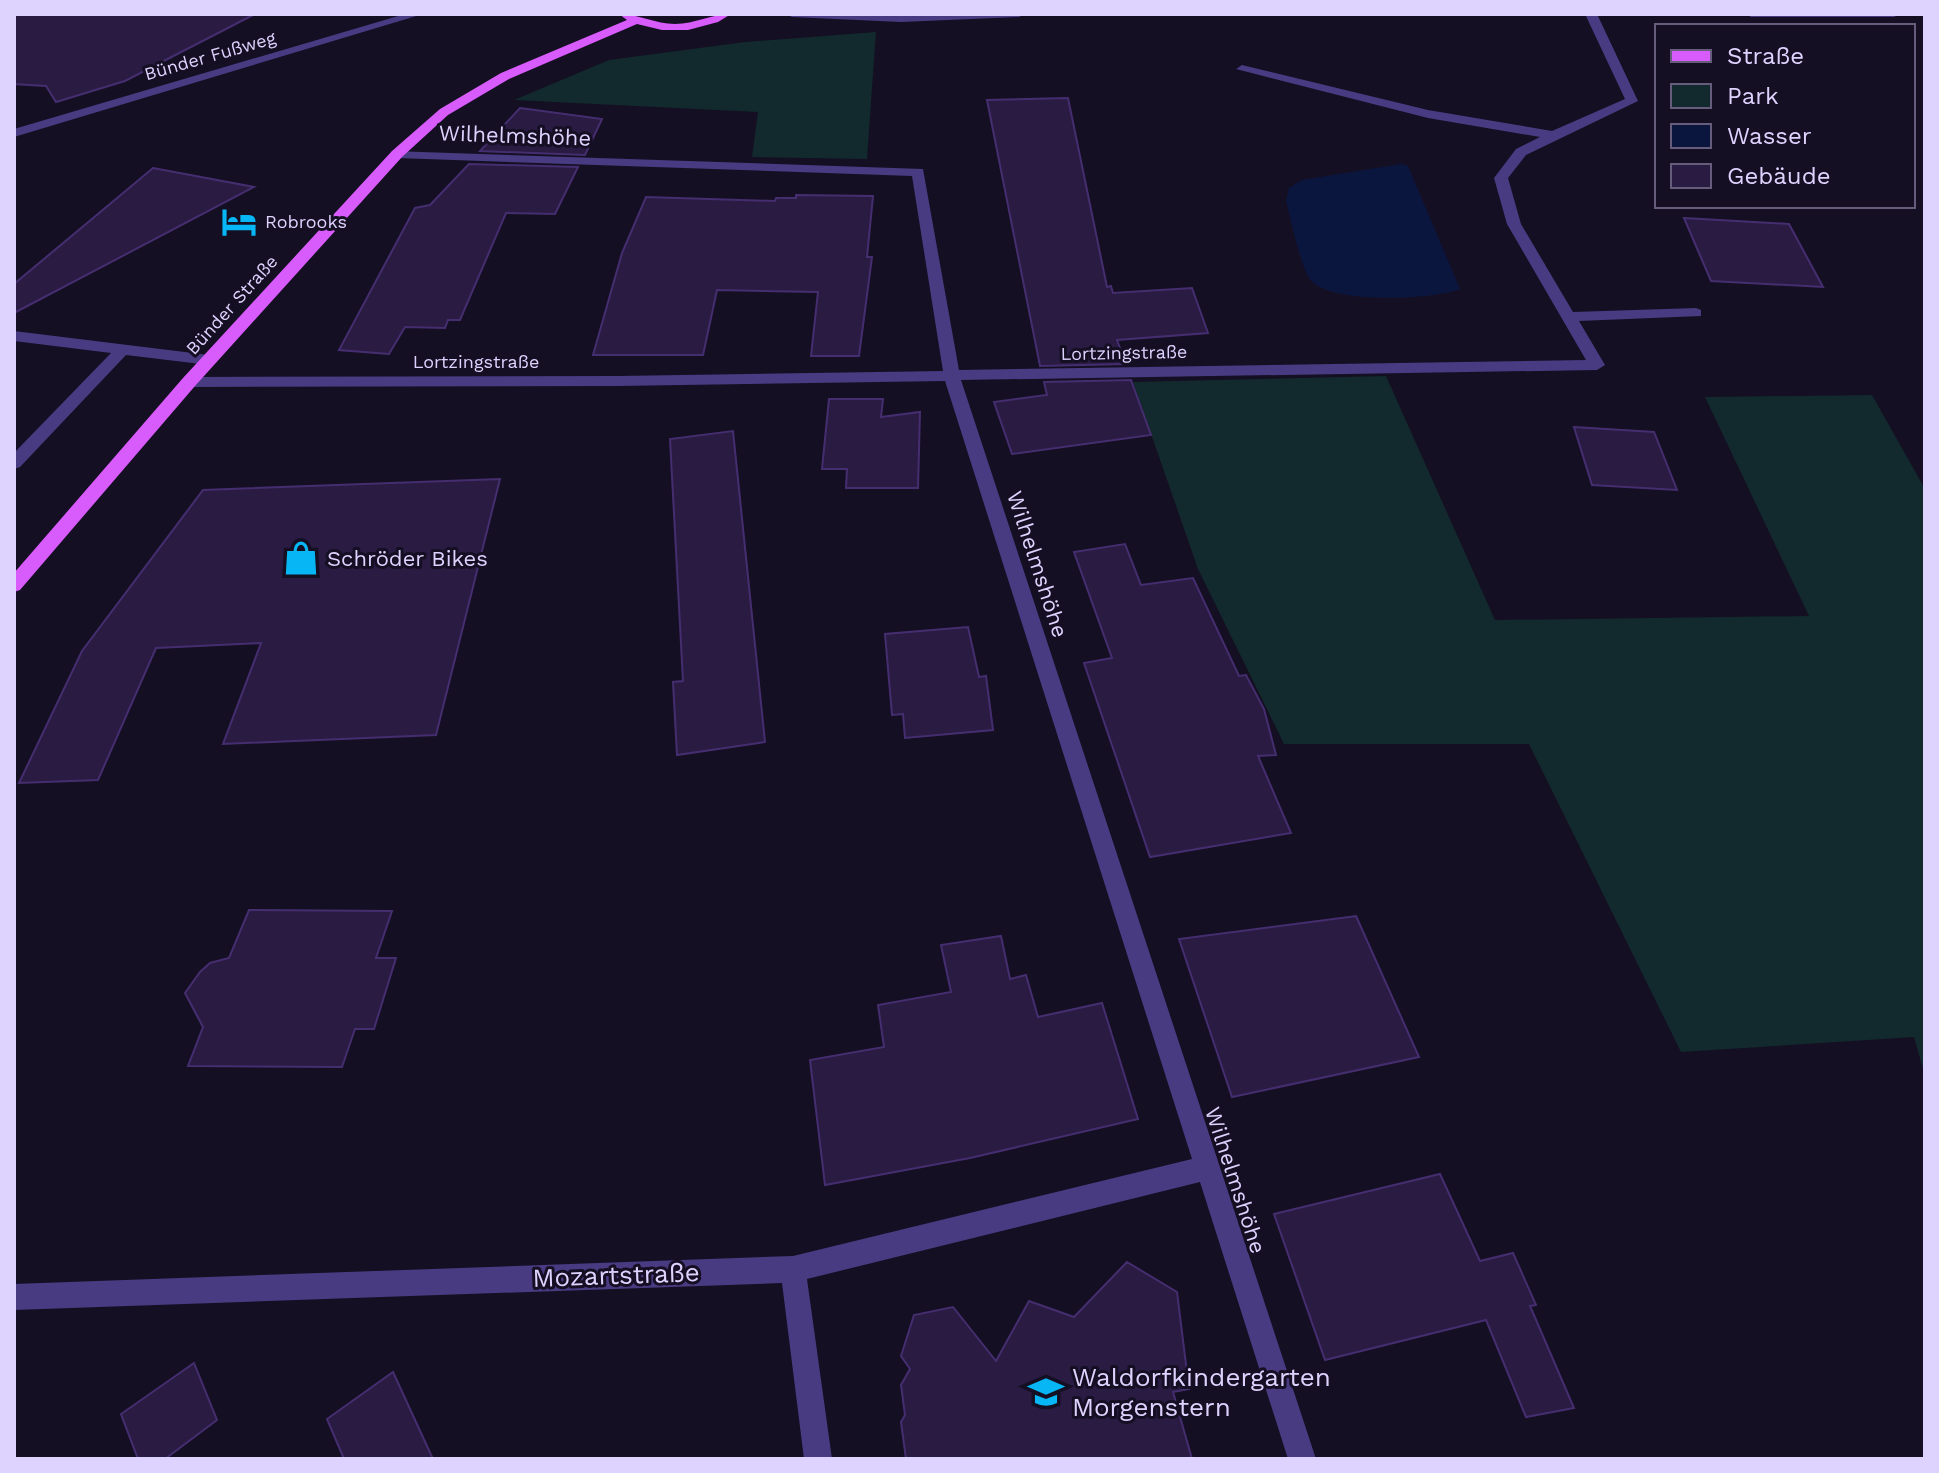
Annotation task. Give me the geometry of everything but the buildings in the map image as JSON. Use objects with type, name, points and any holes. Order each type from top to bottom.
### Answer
[{"type":"main road","points":[[630,17],[678,27],[702,24],[725,14]]},
{"type":"main road","name":"Bünder Straße","points":[[16,580],[189,382],[397,154],[444,112],[505,76],[630,17]]},
{"type":"street","name":"Bünder Fußweg","points":[[14,133],[417,14]]},
{"type":"street","points":[[792,14],[901,19],[1019,14]]},
{"type":"street","name":"Lortzingstraße","points":[[189,382],[952,377],[1597,365],[1514,224],[1501,178],[1521,152],[1632,101],[1591,14]]},
{"type":"street","points":[[1751,14],[1894,14]]},
{"type":"street","points":[[1242,69],[1428,114],[1553,135]]},
{"type":"street","name":"Wilhelmshöhe","points":[[397,154],[918,172],[952,377],[1302,1459]]},
{"type":"street","points":[[1570,317],[1696,313]]},
{"type":"street","points":[[14,336],[209,360]]},
{"type":"street","points":[[14,463],[121,351]]},
{"type":"street","name":"Mozartstraße","points":[[14,1297],[793,1269],[1207,1168]]},
{"type":"street","points":[[793,1269],[818,1459]]},
{"type":"green space","points":[[876,32],[867,159],[752,157],[758,112],[514,100],[609,60],[745,42]]},
{"type":"green space","points":[[1386,376],[1495,620],[1809,616],[1705,397],[1872,395],[1925,489],[1925,1076],[1914,1037],[1681,1052],[1529,744],[1284,744],[1198,569],[1133,382]]},
{"type":"water","points":[[1401,164],[1408,166],[1460,289],[1428,296],[1381,298],[1336,293],[1319,287],[1309,278],[1299,252],[1286,201],[1289,188],[1302,180]]},
{"type":"place","name":"Robrooks","points":[[239,222]]},
{"type":"place","name":"Schröder Bikes","points":[[301,558]]},
{"type":"place","name":"Waldorfkindergarten Morgenstern","points":[[1046,1392]]}]
